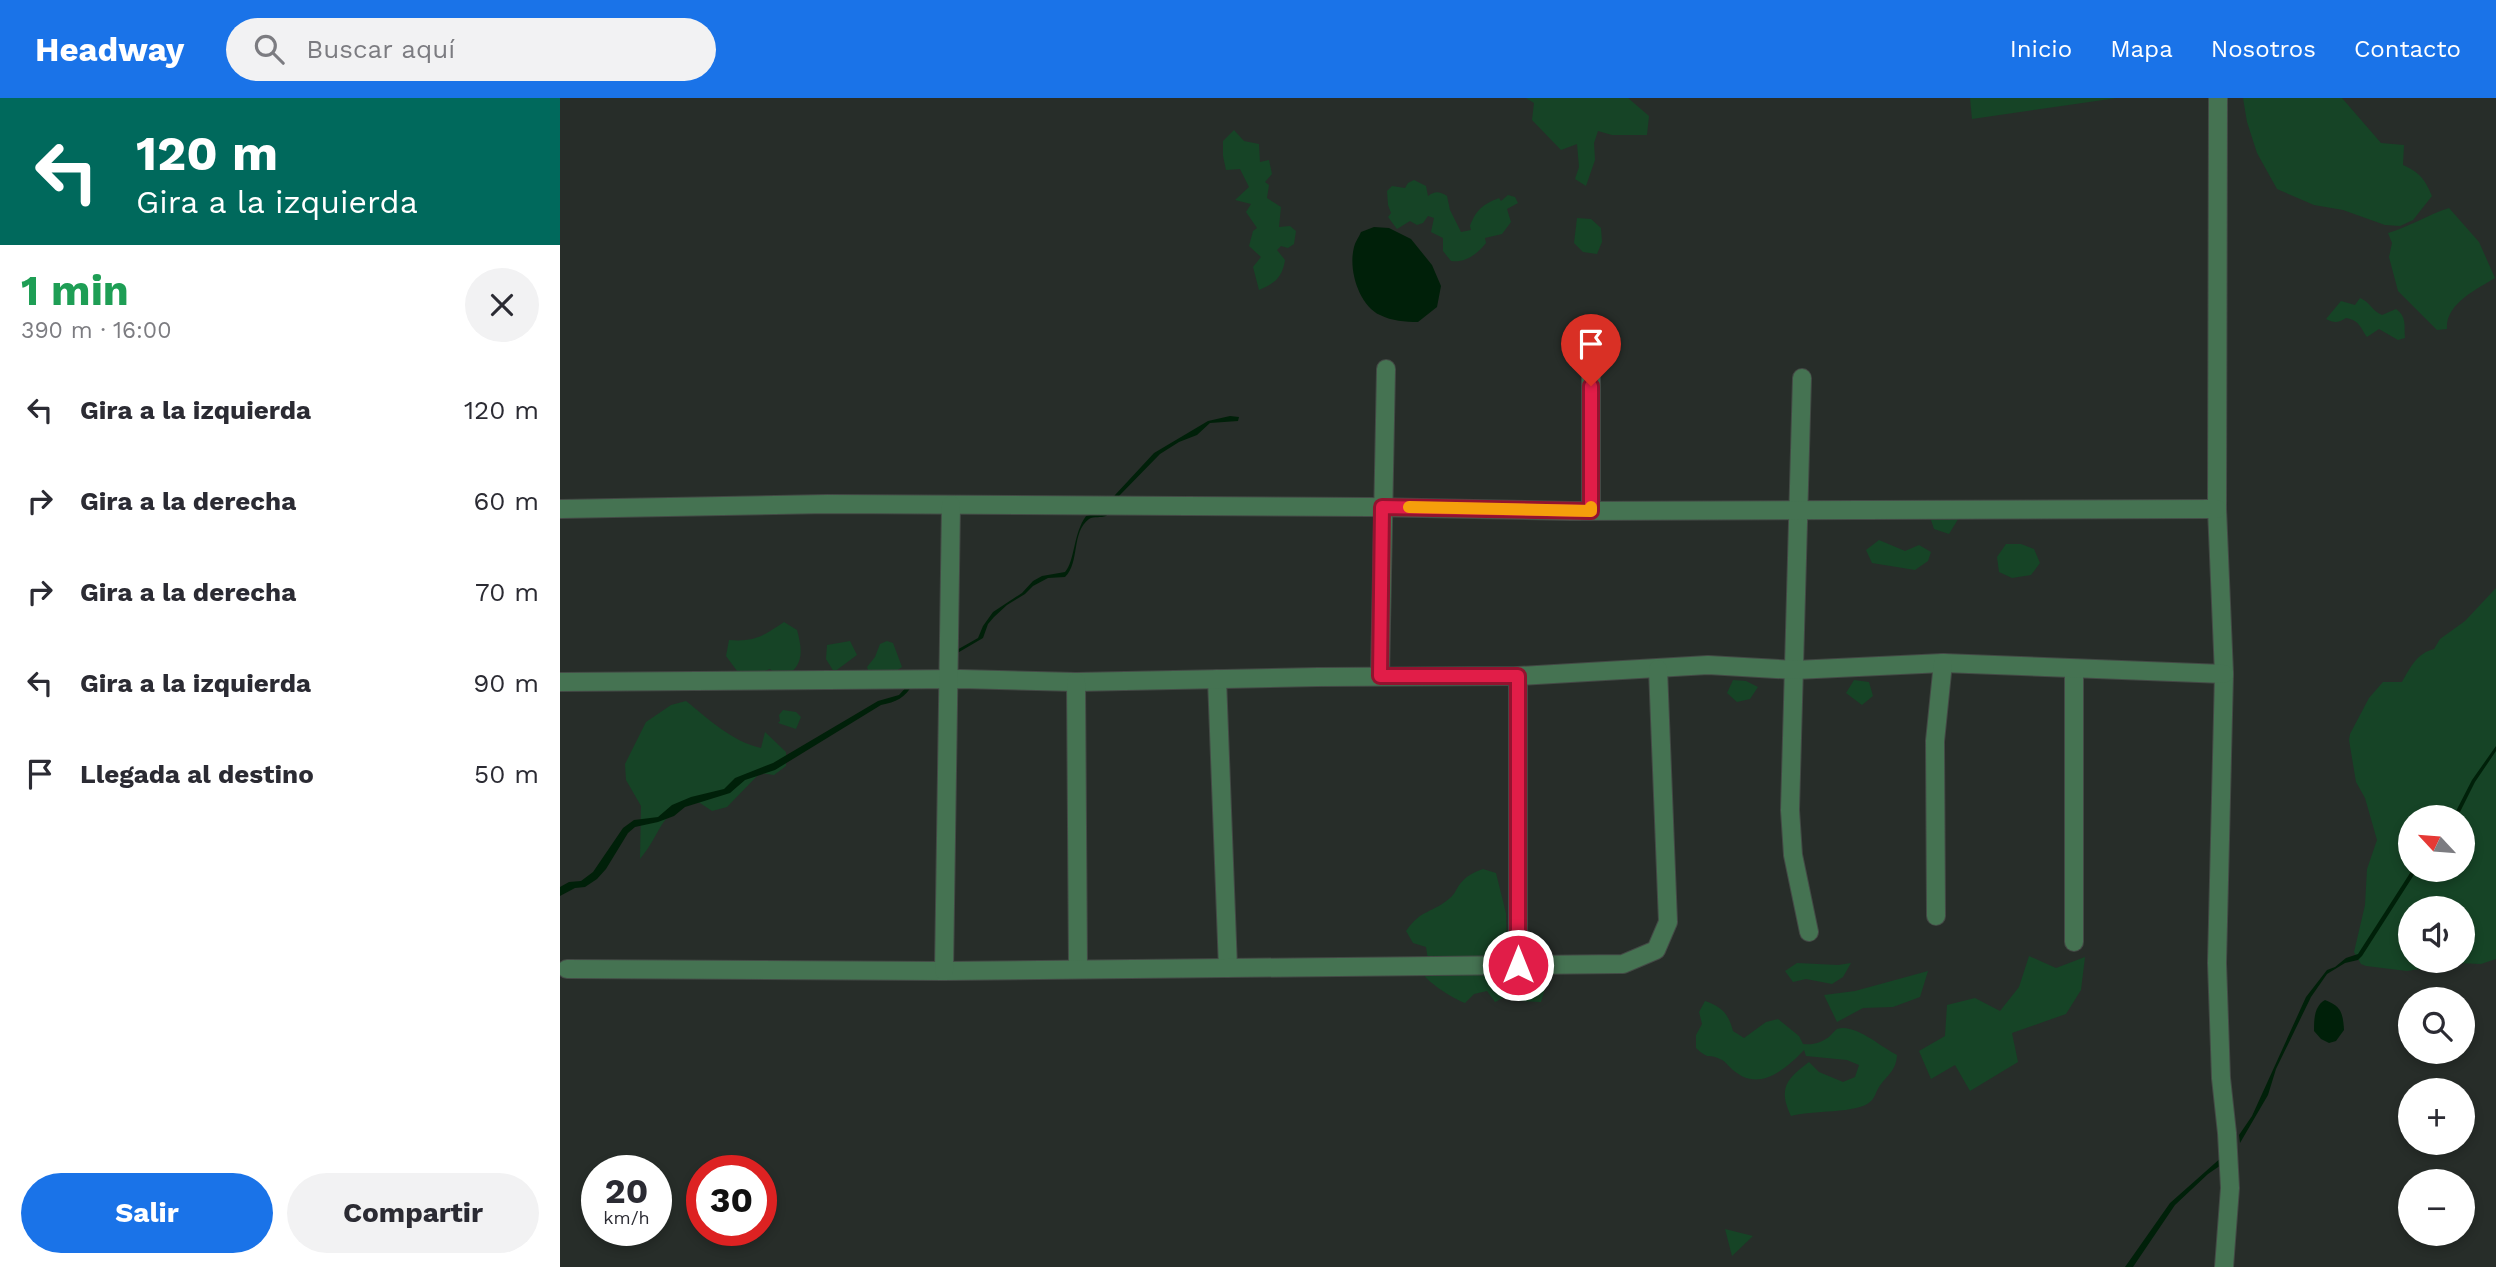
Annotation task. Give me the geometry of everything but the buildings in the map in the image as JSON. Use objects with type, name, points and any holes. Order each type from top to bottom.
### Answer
[{"type":"street","points":[[2218,98],[2217,509],[2224,674],[2217,964],[2221,1078],[2230,1188],[2224,1267]]},
{"type":"street","points":[[1591,361],[1591,511]]},
{"type":"street","points":[[1380,676],[1385,369]]},
{"type":"street","points":[[1802,378],[1790,810],[1793,855],[1809,932]]},
{"type":"street","points":[[560,509],[827,504],[1591,511],[2217,509]]},
{"type":"street","points":[[944,971],[951,505]]},
{"type":"street","points":[[560,682],[947,679],[1076,682],[1518,676],[1708,665],[1795,670],[1943,663],[2224,674]]},
{"type":"street","points":[[1936,916],[1935,741],[1943,663]]},
{"type":"street","points":[[567,969],[944,971],[1623,964],[1656,950],[1668,922],[1658,669]]},
{"type":"street","points":[[2074,669],[2074,942]]},
{"type":"street","points":[[1518,676],[1518,965]]},
{"type":"street","points":[[1217,679],[1228,968]]},
{"type":"street","points":[[1076,682],[1079,969]]},
{"type":"shaded area","points":[[1526,98],[1628,98],[1649,116],[1647,135],[1612,135],[1598,131],[1594,143],[1595,160],[1586,186],[1575,179],[1579,167],[1577,144],[1561,150],[1532,120],[1534,103]]},
{"type":"shaded area","points":[[1970,98],[2117,98],[1972,119]]},
{"type":"shaded area","points":[[2243,98],[2342,98],[2381,143],[2404,145],[2403,165],[2421,177],[2432,196],[2413,220],[2400,226],[2385,225],[2343,210],[2314,205],[2277,189],[2257,153]]},
{"type":"shaded area","points":[[1234,130],[1244,141],[1259,144],[1260,162],[1269,160],[1272,174],[1265,182],[1269,185],[1267,198],[1281,207],[1279,227],[1290,226],[1296,231],[1294,244],[1288,248],[1281,246],[1277,250],[1285,260],[1280,276],[1259,290],[1253,267],[1261,257],[1249,246],[1253,231],[1257,228],[1246,212],[1251,204],[1235,200],[1249,187],[1240,169],[1226,170],[1223,156],[1223,141]]},
{"type":"shaded area","points":[[1414,180],[1426,186],[1428,196],[1437,192],[1447,196],[1450,210],[1461,232],[1471,230],[1475,216],[1489,203],[1499,198],[1501,201],[1508,195],[1515,197],[1518,203],[1507,209],[1511,222],[1502,234],[1485,238],[1486,243],[1471,257],[1462,261],[1451,261],[1443,251],[1443,238],[1431,232],[1434,218],[1428,216],[1423,223],[1417,225],[1410,221],[1397,229],[1388,217],[1391,213],[1387,191],[1392,186],[1405,188]]},
{"type":"shaded area","points":[[2449,208],[2479,242],[2495,278],[2471,292],[2457,305],[2451,312],[2447,329],[2437,330],[2398,291],[2389,257],[2392,243],[2388,233]]},
{"type":"shaded area","points":[[1577,218],[1591,219],[1601,228],[1602,242],[1597,254],[1583,252],[1574,243]]},
{"type":"shaded area","points":[[1374,227],[1389,228],[1411,239],[1432,265],[1441,286],[1437,307],[1418,322],[1399,321],[1380,315],[1361,295],[1354,276],[1354,247],[1361,232]]},
{"type":"shaded area","points":[[2360,298],[2382,315],[2396,309],[2400,312],[2405,338],[2398,340],[2379,329],[2367,337],[2354,320],[2346,318],[2336,322],[2326,319],[2341,301],[2355,305]]},
{"type":"shaded area","points":[[1230,416],[1239,417],[1238,421],[1210,423],[1197,435],[1160,454],[1119,496],[1117,502],[1111,501],[1154,453],[1208,421]]},
{"type":"shaded area","points":[[1112,510],[1106,516],[1089,519],[1083,525],[1077,539],[1073,564],[1065,577],[1048,578],[1033,586],[994,617],[983,638],[954,655],[955,651],[978,638],[993,612],[1022,593],[1033,581],[1042,576],[1065,572],[1071,561],[1079,531],[1086,516]]},
{"type":"shaded area","points":[[1960,516],[1949,534],[1934,529],[1930,517]]},
{"type":"shaded area","points":[[1879,540],[1905,551],[1919,545],[1931,552],[1928,561],[1915,570],[1872,563],[1866,550]]},
{"type":"shaded area","points":[[2006,544],[2021,544],[2034,549],[2040,563],[2031,575],[2012,578],[1999,572],[1997,557]]},
{"type":"shaded area","points":[[2496,588],[2496,959],[2475,964],[2475,896],[2398,896],[2398,970],[2366,966],[2361,964],[2354,952],[2365,905],[2367,869],[2377,840],[2365,798],[2356,782],[2350,734],[2369,698],[2383,682],[2402,682],[2411,666],[2434,649],[2440,639],[2465,621]]},
{"type":"shaded area","points":[[784,622],[797,630],[801,652],[798,664],[782,679],[770,669],[743,679],[726,656],[729,640],[758,637]]},
{"type":"shaded area","points":[[850,641],[857,655],[834,672],[826,659],[827,645]]},
{"type":"shaded area","points":[[887,641],[893,643],[902,667],[896,671],[869,673],[867,667],[880,644]]},
{"type":"shaded area","points":[[1733,680],[1746,681],[1758,687],[1750,699],[1737,702],[1727,693]]},
{"type":"shaded area","points":[[1854,680],[1869,682],[1873,696],[1862,705],[1846,693]]},
{"type":"shaded area","points":[[909,684],[913,684],[900,699],[881,705],[775,770],[745,780],[730,793],[685,807],[674,816],[635,827],[628,833],[597,879],[585,887],[575,888],[560,896],[560,887],[569,882],[581,881],[593,872],[623,828],[634,820],[658,817],[672,805],[724,789],[735,778],[773,763],[878,701],[899,695]]},
{"type":"shaded area","points":[[686,701],[721,729],[750,745],[761,748],[765,732],[786,752],[786,766],[774,775],[760,773],[727,807],[712,811],[700,803],[685,802],[664,822],[640,859],[641,806],[626,780],[625,764],[646,722],[671,705]]},
{"type":"shaded area","points":[[783,710],[796,712],[801,717],[796,729],[778,723]]},
{"type":"shaded area","points":[[2496,746],[2496,751],[2464,805],[2459,805],[2472,780]]},
{"type":"shaded area","points":[[1483,869],[1496,873],[1506,913],[1507,953],[1512,965],[1521,975],[1545,989],[1541,1002],[1519,1001],[1507,996],[1495,1002],[1487,991],[1474,994],[1465,1003],[1430,982],[1422,973],[1428,960],[1426,947],[1413,943],[1406,931],[1422,915],[1450,898],[1468,877]]},
{"type":"shaded area","points":[[2404,882],[2409,882],[2362,956],[2327,974],[2311,997],[2276,1069],[2268,1095],[2240,1143],[2239,1135],[2252,1116],[2306,997],[2327,970],[2358,954]]},
{"type":"shaded area","points":[[2029,956],[2056,968],[2085,957],[2081,990],[2066,1014],[2012,1033],[2018,1062],[1970,1091],[1955,1065],[1931,1079],[1919,1051],[1945,1036],[1947,1005],[1975,998],[2000,1011],[2019,987]]},
{"type":"shaded area","points":[[1797,963],[1851,963],[1843,977],[1832,984],[1806,979],[1793,982],[1785,971]]},
{"type":"shaded area","points":[[1928,971],[1920,997],[1893,1007],[1863,1008],[1837,1022],[1824,995],[1855,991]]},
{"type":"shaded area","points":[[2325,1000],[2338,1008],[2344,1024],[2344,1030],[2336,1041],[2329,1043],[2314,1031],[2317,1010]]},
{"type":"shaded area","points":[[1705,1001],[1724,1012],[1733,1031],[1744,1038],[1766,1022],[1778,1019],[1799,1036],[1803,1044],[1820,1042],[1837,1029],[1844,1028],[1860,1033],[1897,1055],[1895,1065],[1872,1100],[1865,1105],[1791,1116],[1785,1099],[1786,1085],[1809,1062],[1819,1072],[1843,1082],[1855,1077],[1859,1065],[1847,1060],[1806,1056],[1804,1050],[1774,1075],[1746,1078],[1722,1060],[1706,1056],[1696,1048],[1696,1035],[1702,1024],[1699,1012]]},
{"type":"shaded area","points":[[2223,1156],[2224,1163],[2175,1205],[2133,1267],[2125,1267],[2170,1203]]},
{"type":"shaded area","points":[[1725,1229],[1753,1236],[1732,1256]]},
{"type":"slow traffic","points":[[1409,507],[1591,511],[1591,507]]},
{"type":"route","points":[[1518,965],[1518,676],[1380,676],[1382,507],[1591,511],[1591,386]]}]
